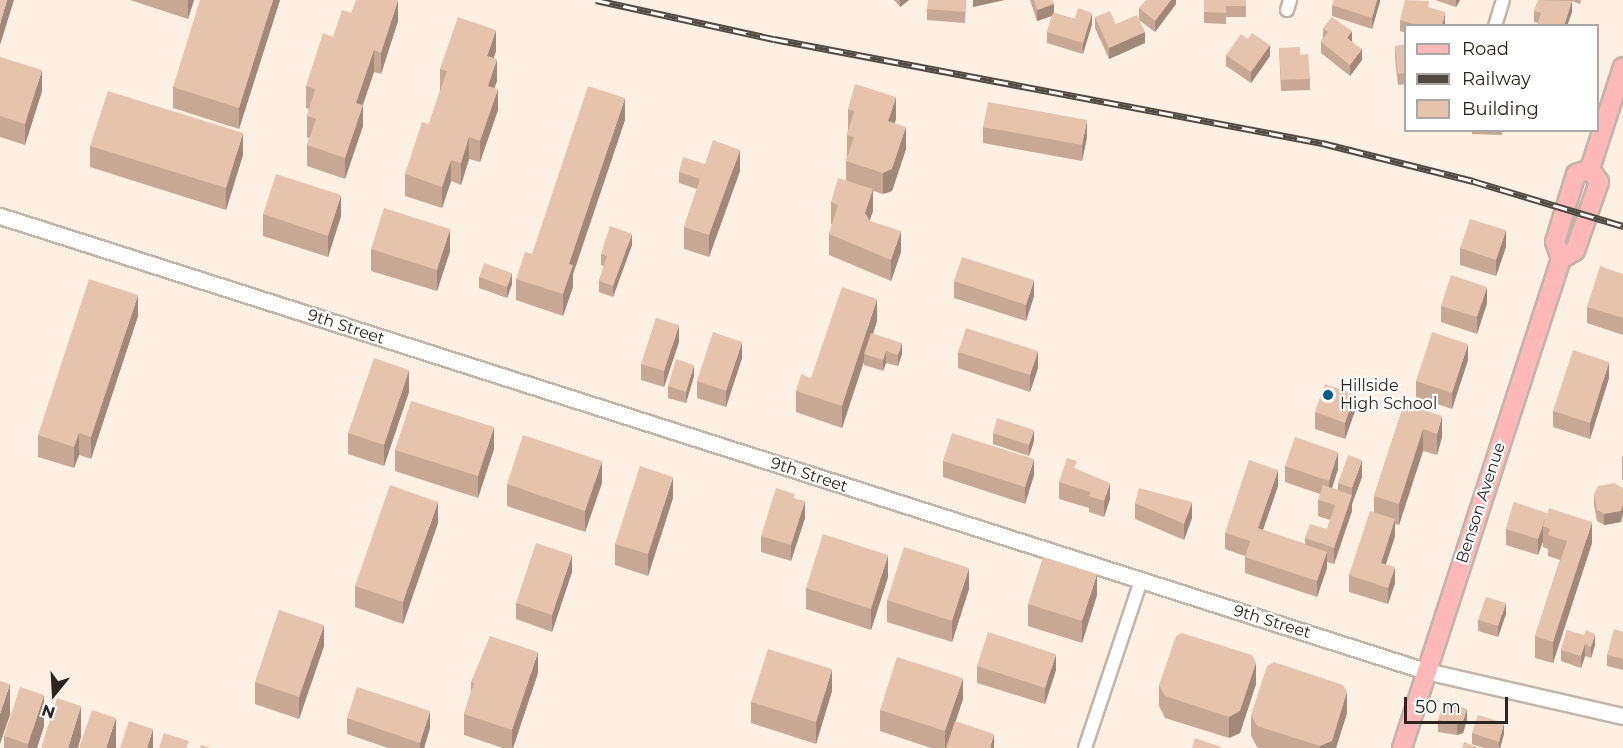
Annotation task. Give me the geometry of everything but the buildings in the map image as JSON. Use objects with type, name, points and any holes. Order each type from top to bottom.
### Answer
[{"type":"main road","name":"Benson Avenue","points":[[1402,748],[1561,259],[1555,242],[1576,174],[1590,169],[1623,67]]},
{"type":"street","points":[[1496,24],[1503,0]]},
{"type":"street","name":"9th Street","points":[[0,216],[1426,671],[1623,716]]},
{"type":"street","points":[[1085,748],[1141,581]]},
{"type":"railway","points":[[596,0],[774,39],[1322,143],[1473,181],[1623,226]]},
{"type":"place","name":"Hillside High School","points":[[1328,395]]}]
